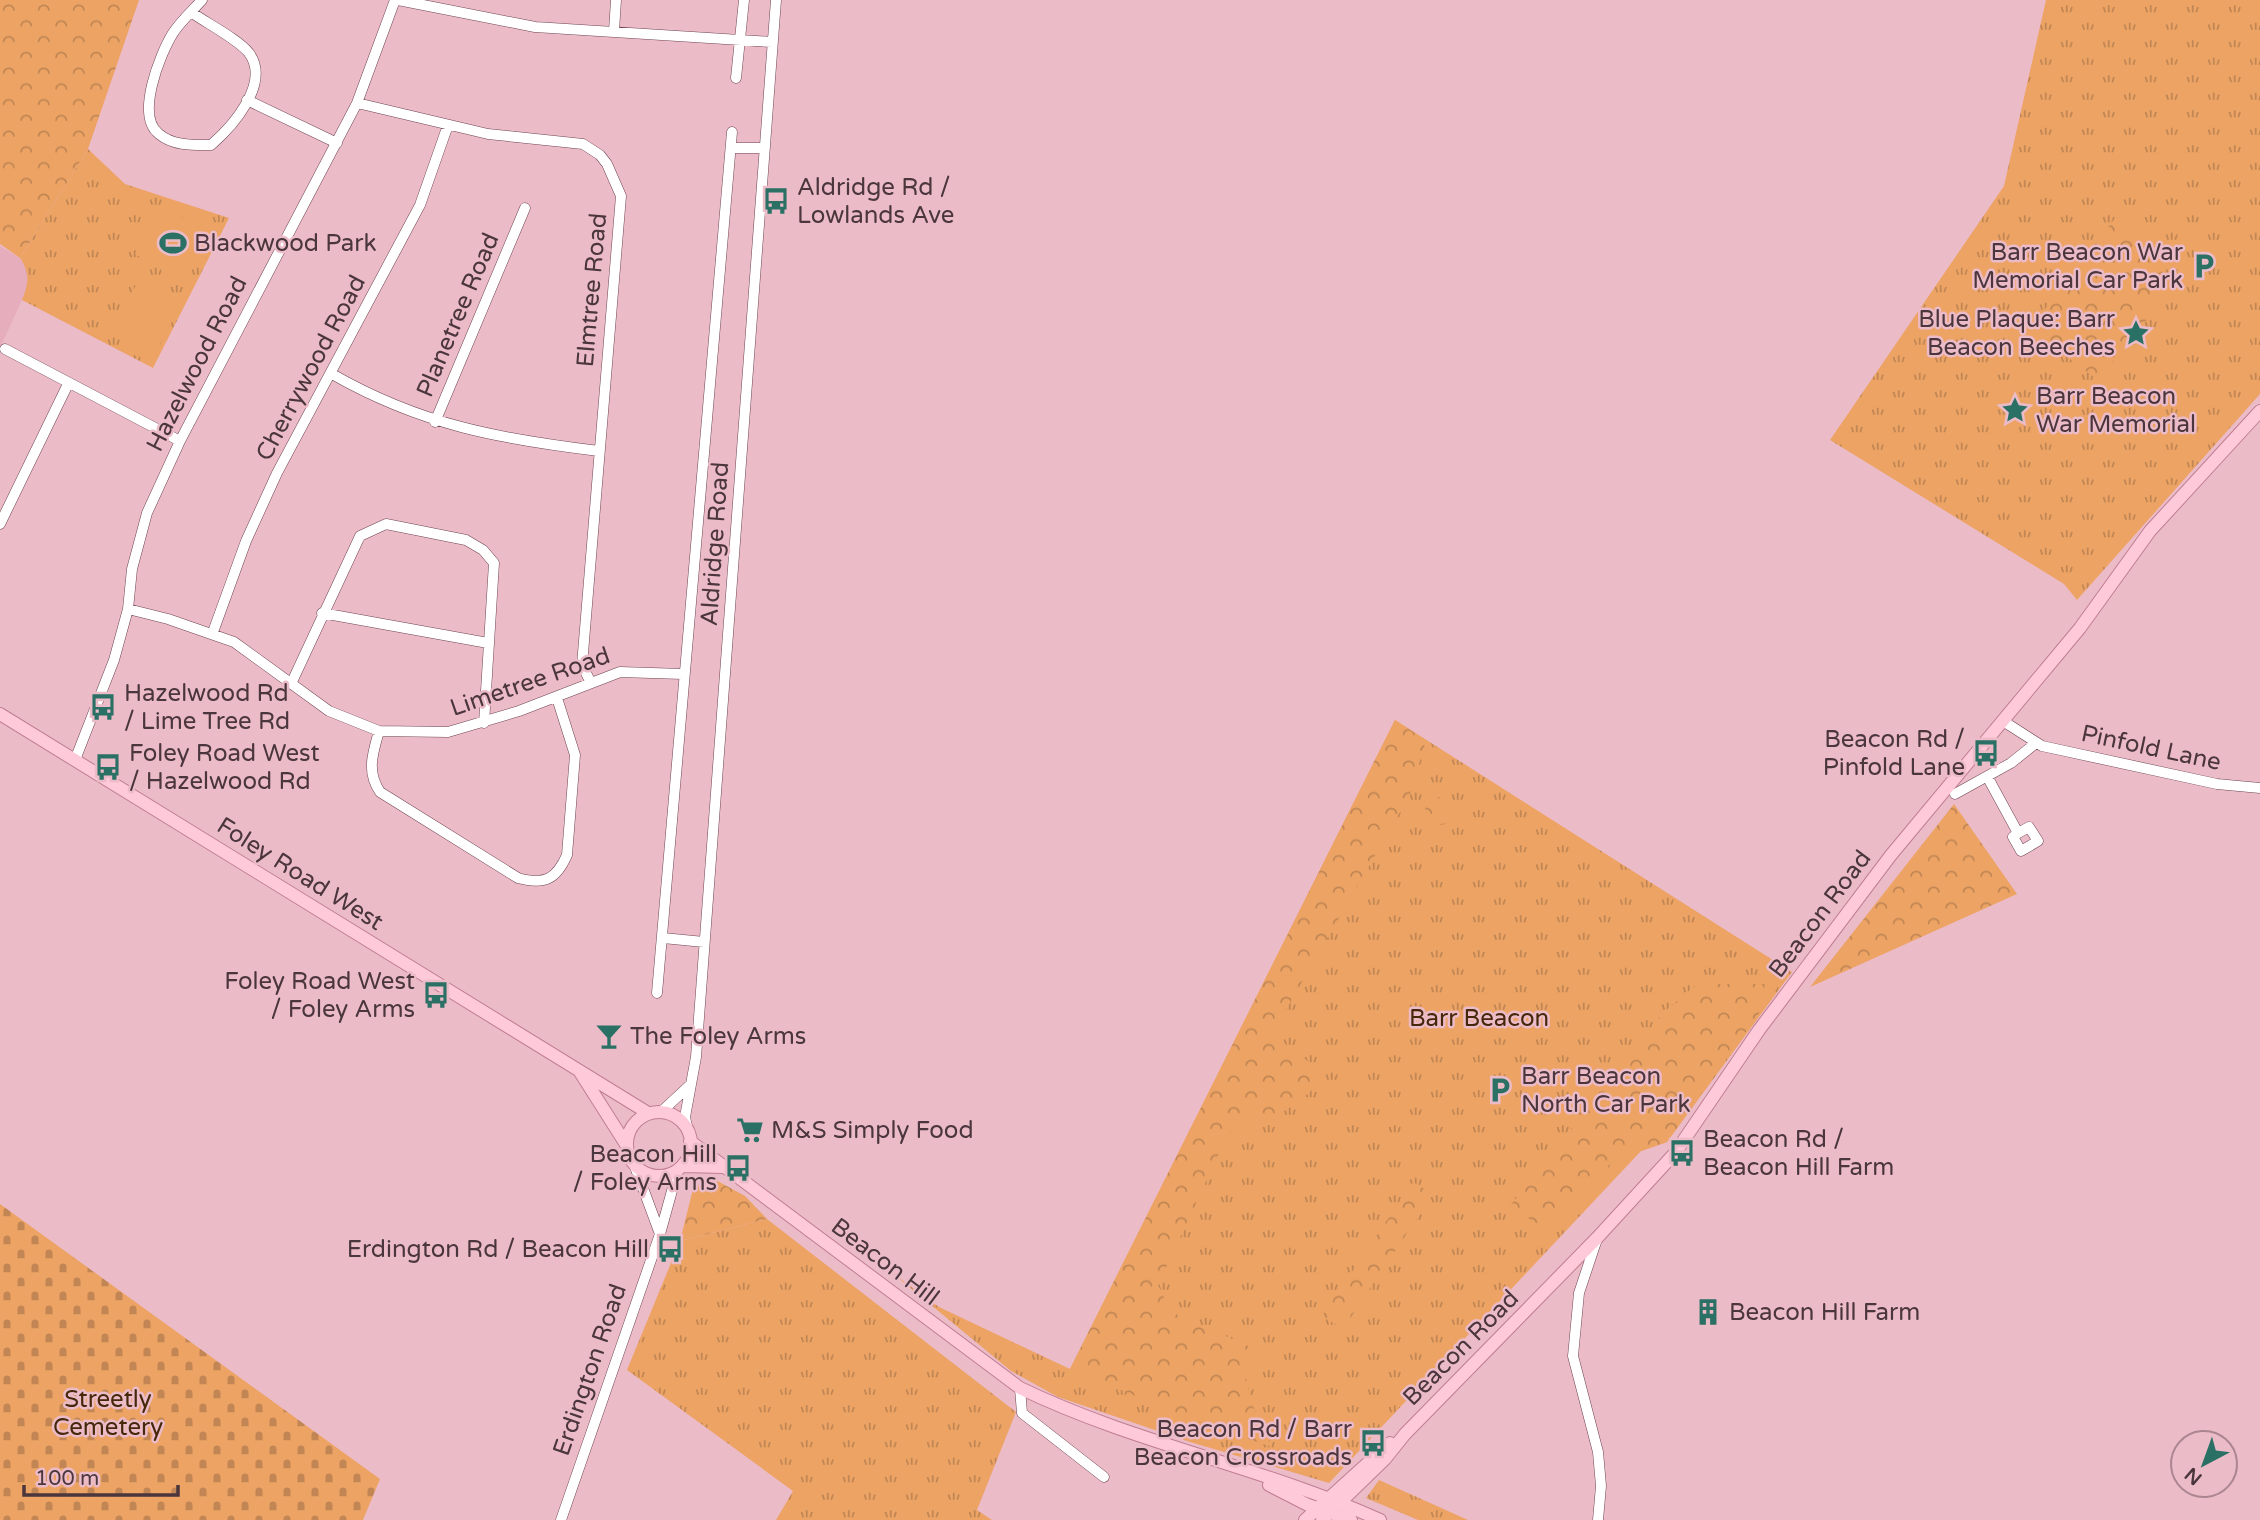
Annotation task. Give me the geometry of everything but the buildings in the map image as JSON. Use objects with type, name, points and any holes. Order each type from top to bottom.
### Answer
[{"type":"main road","name":"Beacon Road","points":[[1305,1520],[1328,1509],[1405,1434],[1597,1238],[1675,1153],[1759,1030],[1891,855],[2080,628],[2150,531],[2260,411]]},
{"type":"main road","name":"Foley Road West","points":[[0,714],[654,1113]]},
{"type":"main road","name":"Foley Road West","points":[[578,1068],[627,1146]]},
{"type":"main road","points":[[681,1168],[689,1136],[674,1116],[654,1113],[635,1122],[627,1146],[634,1164],[643,1172],[656,1176],[681,1168],[726,1168]]},
{"type":"main road","name":"Beacon Hill","points":[[689,1136],[726,1168],[1020,1388],[1070,1412],[1234,1468],[1328,1509]]},
{"type":"main road","points":[[1328,1509],[1351,1520]]},
{"type":"main road","points":[[1328,1509],[1380,1520]]},
{"type":"street","points":[[191,12],[248,51],[256,67],[254,84],[247,100],[230,129],[211,145],[187,145],[157,133],[148,114],[151,88],[173,33],[191,12],[202,0]]},
{"type":"street","points":[[396,0],[535,27],[772,43]]},
{"type":"street","name":"Hazelwood Road","points":[[75,760],[114,660],[128,609],[132,569],[147,513],[180,441],[357,103],[396,0]]},
{"type":"street","points":[[614,32],[616,0]]},
{"type":"street","points":[[736,78],[744,0]]},
{"type":"street","name":"Aldridge Road","points":[[689,1136],[685,1117],[696,1057],[775,0]]},
{"type":"street","points":[[247,100],[337,143]]},
{"type":"street","name":"Elmtree Road","points":[[357,103],[488,134],[583,144],[600,155],[615,180],[621,196],[582,665],[590,681]]},
{"type":"street","name":"Cherrywood Road","points":[[213,632],[251,530],[277,473],[420,205],[447,125]]},
{"type":"street","name":"Aldridge Road","points":[[657,993],[732,132]]},
{"type":"street","points":[[731,148],[765,148]]},
{"type":"street","name":"Planetree Road","points":[[435,422],[522,227],[525,208]]},
{"type":"street","points":[[5,349],[180,441]]},
{"type":"street","points":[[332,374],[364,392],[435,422],[544,444],[599,451]]},
{"type":"street","points":[[0,524],[68,384]]},
{"type":"street","points":[[291,684],[360,536],[386,524],[466,540],[483,550],[494,563],[484,723]]},
{"type":"street","name":"Limetree Road","points":[[128,609],[213,632],[257,656],[329,711],[379,731],[448,732],[484,723],[557,698],[590,681],[620,672],[683,674]]},
{"type":"street","points":[[322,613],[488,643]]},
{"type":"street","points":[[379,731],[371,764],[372,780],[380,792],[518,878],[543,882],[550,880],[561,870],[567,855],[575,755],[557,698]]},
{"type":"street","name":"Pinfold Lane","points":[[2003,721],[2036,743],[2133,768],[2217,784],[2260,788]]},
{"type":"street","points":[[1955,794],[1988,778],[2036,743]]},
{"type":"street","points":[[1988,778],[2018,833]]},
{"type":"street","points":[[663,938],[704,942]]},
{"type":"street","points":[[654,1113],[689,1086]]},
{"type":"street","points":[[634,1164],[660,1234]]},
{"type":"street","name":"Erdington Road","points":[[561,1520],[681,1168]]},
{"type":"street","points":[[1597,1238],[1578,1293],[1573,1356],[1598,1452],[1601,1486],[1598,1520]]},
{"type":"street","points":[[1020,1388],[1022,1413],[1104,1477]]},
{"type":"shaded area","points":[[0,246],[20,258],[28,270],[28,287],[0,348]]},
{"type":"green space","points":[[0,0],[139,0],[88,149],[20,258],[0,244]]},
{"type":"green space","points":[[2046,0],[2260,0],[2260,394],[2077,600],[2064,584],[1830,440],[2004,186]]},
{"type":"green space","name":"Blackwood Park","points":[[88,149],[125,184],[229,218],[153,368],[22,300],[27,278],[26,268],[20,258]]},
{"type":"green space","name":"Blackwood Park","points":[[160,206],[211,232],[183,283],[135,254]]},
{"type":"green space","points":[[2115,218],[2169,261],[2149,317],[2098,380],[2030,329]]},
{"type":"green space","points":[[137,283],[180,307],[154,355],[111,331]]},
{"type":"green space","name":"Barr Beacon","points":[[1395,720],[1792,972],[1667,1142],[1641,1151],[1329,1483],[1190,1442],[1058,1397],[1011,1371],[891,1272],[939,1307],[1070,1369]]},
{"type":"green space","points":[[1395,720],[1426,740],[1410,795],[1272,1034],[1322,1072],[1310,1092],[1283,1112],[1253,1118],[1228,1134],[1158,1285],[1171,1312],[1264,1353],[1245,1374],[1252,1404],[1272,1447],[1206,1425],[1070,1369]]},
{"type":"green space","points":[[1439,797],[1449,801],[1453,811],[1449,821],[1439,825],[1429,821],[1425,811],[1429,801]]},
{"type":"green space","points":[[1954,804],[2017,894],[1810,987]]},
{"type":"green space","points":[[1697,984],[1780,984],[1667,1142],[1641,1151],[1620,1153],[1550,1231],[1509,1207],[1663,1013]]},
{"type":"green space","points":[[712,1178],[745,1196],[767,1219],[680,1241],[693,1189]]},
{"type":"green space","points":[[1413,1182],[1433,1194],[1343,1329],[1322,1316]]},
{"type":"green space","name":"Streetly Cemetery","points":[[0,1204],[380,1479],[363,1520],[0,1520]]},
{"type":"green space","points":[[767,1219],[1016,1412],[977,1510],[992,1520],[776,1520],[793,1491],[627,1370],[680,1241]]},
{"type":"green space","points":[[1379,1480],[1468,1520],[1418,1520],[1366,1498]]},
{"type":"place","name":"Aldridge Rd / Lowlands Ave","points":[[776,201]]},
{"type":"place","name":"Blackwood Park","points":[[173,243]]},
{"type":"place","name":"Barr Beacon War Memorial Car Park","points":[[2204,266]]},
{"type":"place","name":"Blue Plaque: Barr Beacon Beeches","points":[[2136,333]]},
{"type":"place","name":"Barr Beacon War Memorial","points":[[2015,410]]},
{"type":"place","name":"Hazelwood Rd / Lime Tree Rd","points":[[103,707]]},
{"type":"place","name":"Beacon Rd / Pinfold Lane","points":[[1986,753]]},
{"type":"place","name":"Foley Road West / Hazelwood Rd","points":[[108,767]]},
{"type":"place","name":"Foley Road West / Foley Arms","points":[[436,995]]},
{"type":"place","name":"The Foley Arms","points":[[609,1036]]},
{"type":"place","name":"Barr Beacon North Car Park","points":[[1500,1090]]},
{"type":"place","name":"M&S Simply Food","points":[[750,1130]]},
{"type":"place","name":"Beacon Rd / Beacon Hill Farm","points":[[1682,1153]]},
{"type":"place","name":"Beacon Hill / Foley Arms","points":[[738,1168]]},
{"type":"place","name":"Erdington Rd / Beacon Hill","points":[[670,1249]]},
{"type":"place","name":"Beacon Hill Farm","points":[[1708,1312]]},
{"type":"place","name":"Beacon Rd / Barr Beacon Crossroads","points":[[1373,1443]]}]
